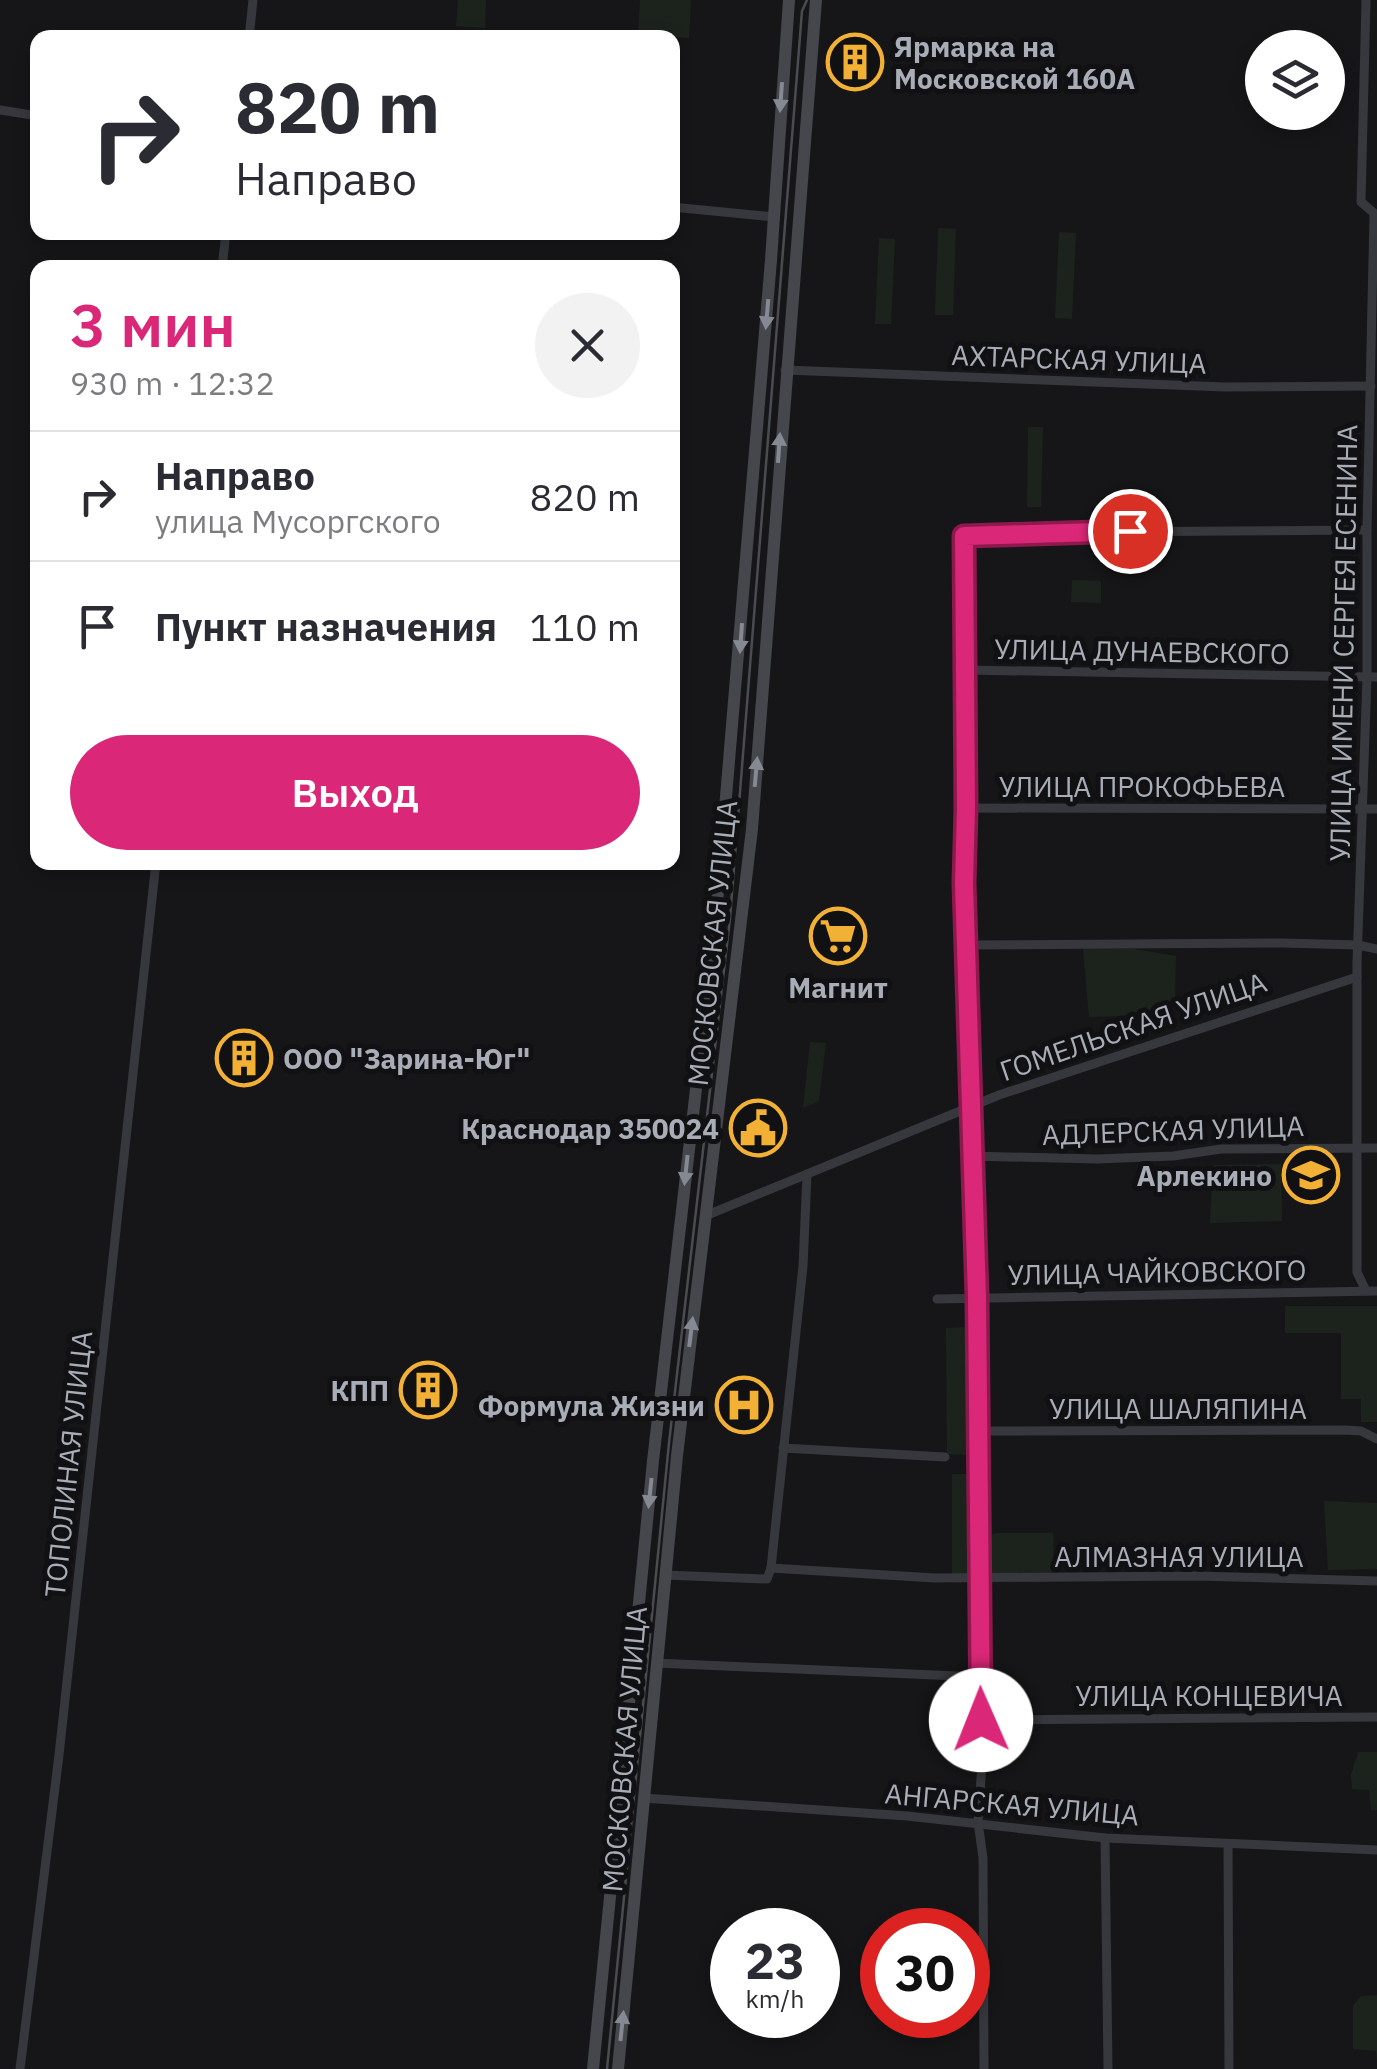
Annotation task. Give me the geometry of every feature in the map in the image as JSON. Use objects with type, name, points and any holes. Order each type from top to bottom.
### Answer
[{"type":"street","points":[[250,30],[253,0]]},
{"type":"street","name":"МОСКОВСКАЯ УЛИЦА","points":[[592,2069],[653,1461],[716,916],[775,211],[788,0]]},
{"type":"street","name":"МОСКОВСКАЯ УЛИЦА","points":[[618,2069],[665,1575],[752,829],[816,0]]},
{"type":"street","name":"УЛИЦА ИМЕНИ СЕРГЕЯ ЕСЕНИНА","points":[[1366,0],[1362,202],[1374,213],[1367,530],[1372,677],[1358,945],[1356,1147],[1357,1272],[1372,1291]]},
{"type":"street","points":[[0,110],[30,115]]},
{"type":"street","points":[[680,207],[794,212],[800,206]]},
{"type":"street","points":[[771,260],[780,255],[796,261]]},
{"type":"street","name":"АХТАРСКАЯ УЛИЦА","points":[[785,370],[1224,387],[1371,386]]},
{"type":"street","points":[[984,2069],[983,1858],[978,1822],[982,1578],[964,883],[964,536],[1367,530]]},
{"type":"street","name":"УЛИЦА ДУНАЕВСКОГО","points":[[966,670],[1372,677]]},
{"type":"street","name":"УЛИЦА ПРОКОФЬЕВА","points":[[966,808],[1377,809]]},
{"type":"street","name":"ТОПОЛИНАЯ УЛИЦА","points":[[20,2069],[155,870]]},
{"type":"street","points":[[966,945],[1358,945],[1377,949]]},
{"type":"street","name":"ГОМЕЛЬСКАЯ УЛИЦА","points":[[705,1216],[970,1106],[1357,977]]},
{"type":"street","name":"АДЛЕРСКАЯ УЛИЦА","points":[[970,1156],[1096,1159],[1173,1156],[1221,1149],[1377,1148]]},
{"type":"street","points":[[771,1568],[808,1174]]},
{"type":"street","name":"УЛИЦА ЧАЙКОВСКОГО","points":[[937,1299],[1372,1291]]},
{"type":"street","name":"УЛИЦА ШАЛЯПИНА","points":[[978,1431],[1345,1430],[1360,1431],[1377,1439]]},
{"type":"street","points":[[783,1448],[945,1457]]},
{"type":"street","name":"АЛМАЗНАЯ УЛИЦА","points":[[665,1575],[767,1579],[771,1568],[982,1578],[1196,1576],[1377,1581]]},
{"type":"street","points":[[656,1663],[980,1677]]},
{"type":"street","name":"УЛИЦА КОНЦЕВИЧА","points":[[981,1720],[1377,1717]]},
{"type":"street","name":"АНГАРСКАЯ УЛИЦА","points":[[643,1798],[978,1822],[1106,1838],[1377,1850]]},
{"type":"street","points":[[1106,1838],[1108,2069]]},
{"type":"street","points":[[1228,1844],[1229,2069]]},
{"type":"shaded area","points":[[458,0],[486,0],[485,28],[456,26]]},
{"type":"shaded area","points":[[640,0],[691,0],[689,38],[680,38],[680,30],[638,30]]},
{"type":"shaded area","points":[[938,228],[956,229],[953,315],[935,315]]},
{"type":"shaded area","points":[[1059,232],[1076,233],[1072,319],[1055,318]]},
{"type":"shaded area","points":[[879,238],[895,239],[891,324],[875,324]]},
{"type":"shaded area","points":[[1028,427],[1043,427],[1041,507],[1027,507]]},
{"type":"shaded area","points":[[1072,580],[1101,581],[1101,603],[1071,602]]},
{"type":"shaded area","points":[[1083,949],[1135,949],[1176,956],[1175,1004],[1123,1016],[1089,1017]]},
{"type":"shaded area","points":[[810,1042],[826,1043],[819,1101],[803,1108]]},
{"type":"shaded area","points":[[1281,1164],[1282,1221],[1210,1223],[1213,1165]]},
{"type":"shaded area","points":[[1285,1306],[1377,1306],[1377,1422],[1361,1422],[1361,1399],[1341,1399],[1341,1333],[1285,1333]]},
{"type":"shaded area","points":[[971,1327],[973,1455],[947,1454],[946,1328]]},
{"type":"shaded area","points":[[952,1474],[976,1474],[975,1575],[952,1574]]},
{"type":"shaded area","points":[[1324,1501],[1377,1503],[1377,1569],[1328,1570]]},
{"type":"shaded area","points":[[1053,1533],[1058,1567],[1043,1578],[1001,1577],[991,1572],[990,1536]]},
{"type":"shaded area","points":[[1358,1752],[1377,1752],[1377,1810],[1371,1810],[1369,1790],[1352,1789],[1351,1775]]},
{"type":"shaded area","points":[[1377,1995],[1377,2060],[1376,2051],[1353,2049],[1353,2006],[1361,1996]]},
{"type":"tram line","points":[[607,2069],[669,1443],[730,918],[802,11],[807,0]]},
{"type":"place","name":"Ярмарка на Московской 160А","points":[[855,62]]},
{"type":"place","name":"Магнит","points":[[838,936]]},
{"type":"place","name":"ООО \"Зарина-Юг\"","points":[[244,1058]]},
{"type":"place","name":"Краснодар 350024","points":[[758,1128]]},
{"type":"place","name":"Арлекино","points":[[1311,1175]]},
{"type":"place","name":"КПП","points":[[428,1390]]},
{"type":"place","name":"Формула Жизни","points":[[744,1405]]},
{"type":"route","points":[[981,1720],[977,1297],[964,883],[964,536],[1130,531]]}]
